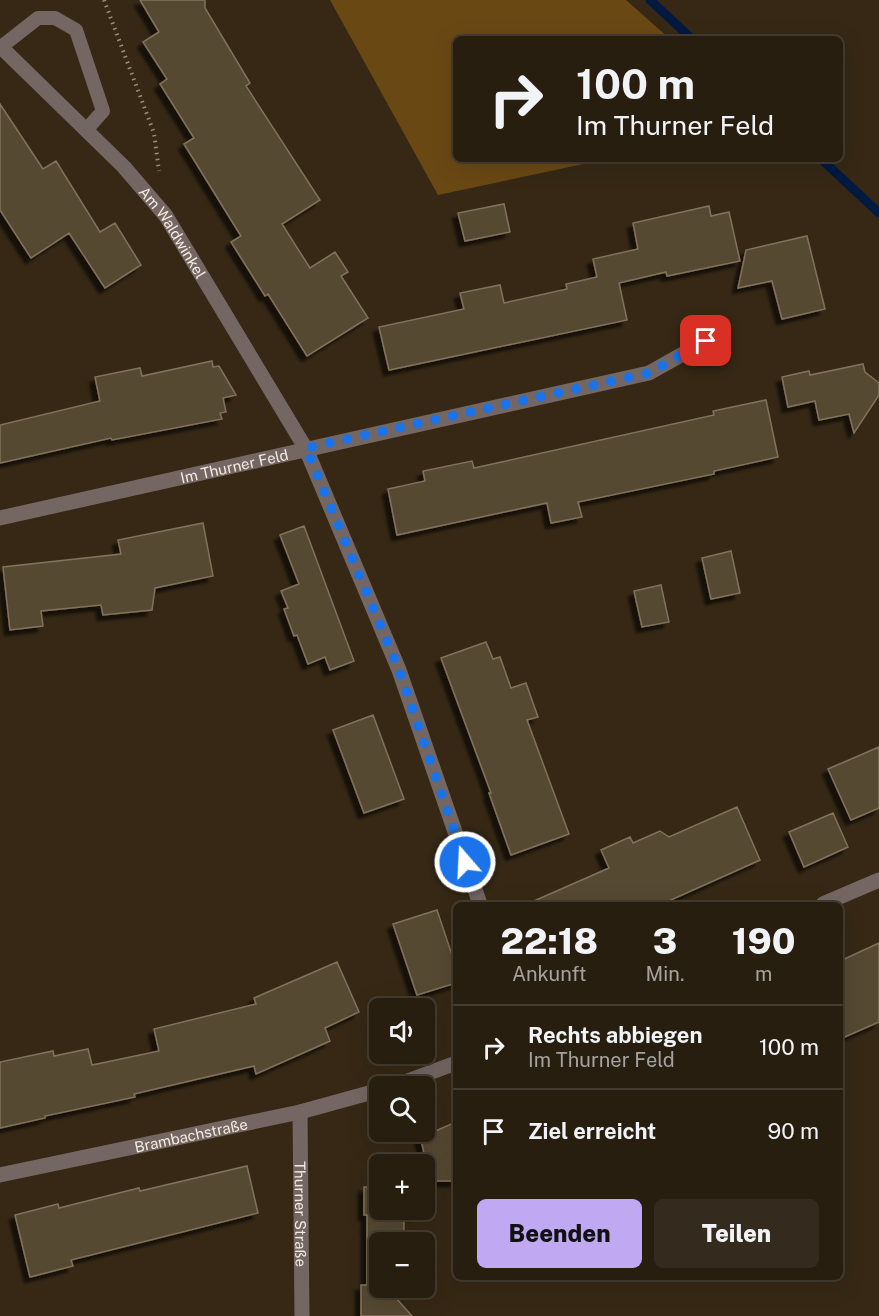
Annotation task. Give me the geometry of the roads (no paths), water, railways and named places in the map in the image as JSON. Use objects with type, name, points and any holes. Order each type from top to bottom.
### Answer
[{"type":"street","name":"Am Waldwinkel","points":[[0,47],[124,167],[166,216],[306,448],[399,670],[479,902]]},
{"type":"street","name":"Im Thurner Feld","points":[[0,518],[649,373],[706,341]]},
{"type":"street","points":[[828,902],[879,880]]},
{"type":"street","points":[[420,1076],[453,1064]]},
{"type":"street","name":"Brambachstraße","points":[[0,1175],[300,1112],[369,1093]]},
{"type":"street","name":"Thurner Straße","points":[[300,1112],[302,1316]]},
{"type":"lane","points":[[0,47],[38,18],[55,18],[76,30],[103,111],[86,130]]},
{"type":"waterway","points":[[650,0],[689,36]]},
{"type":"waterway","points":[[824,162],[879,213]]}]
